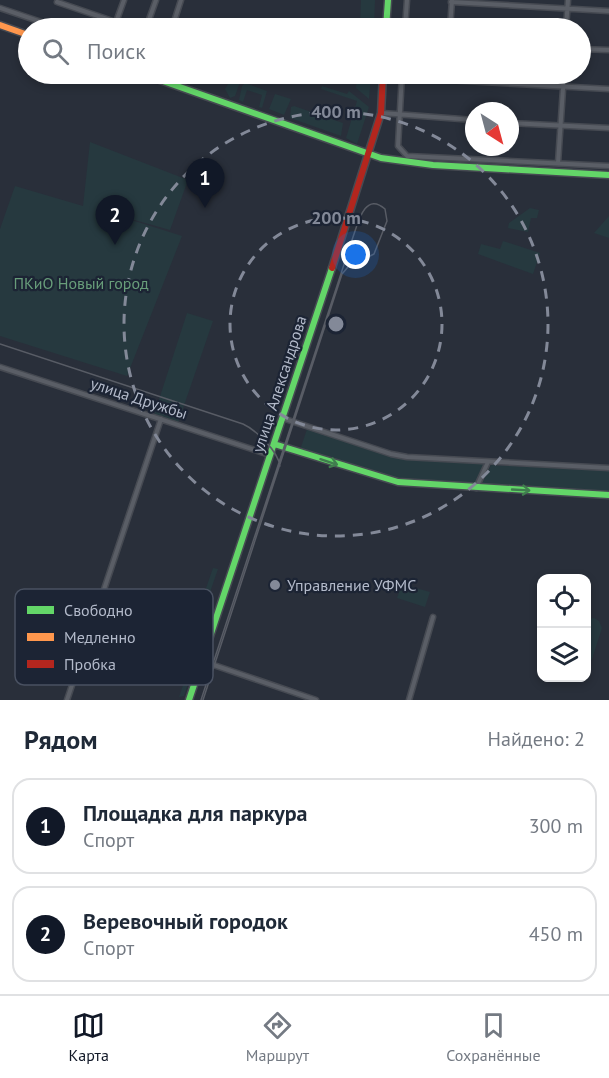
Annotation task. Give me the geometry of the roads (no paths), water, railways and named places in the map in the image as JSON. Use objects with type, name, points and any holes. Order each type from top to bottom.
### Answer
[{"type":"street","points":[[117,18],[124,0]]},
{"type":"street","points":[[150,18],[156,0]]},
{"type":"street","points":[[175,18],[181,0]]},
{"type":"street","points":[[387,18],[388,0]]},
{"type":"street","points":[[406,18],[407,0]]},
{"type":"street","points":[[567,18],[568,0]]},
{"type":"street","points":[[451,18],[452,1],[609,11]]},
{"type":"street","points":[[57,2],[104,18]]},
{"type":"street","points":[[0,8],[30,18]]},
{"type":"street","points":[[0,25],[18,31]]},
{"type":"street","points":[[591,49],[609,50]]},
{"type":"street","points":[[179,84],[368,154],[422,164],[609,175]]},
{"type":"street","name":"улица Александрова","points":[[213,629],[368,154],[381,112],[382,84]]},
{"type":"street","points":[[402,84],[398,146],[407,156],[609,166]]},
{"type":"street","points":[[513,84],[609,89]]},
{"type":"street","points":[[558,163],[563,84]]},
{"type":"street","points":[[381,112],[465,119]]},
{"type":"street","points":[[519,124],[609,128]]},
{"type":"street","name":"улица Дружбы","points":[[0,367],[270,455]]},
{"type":"street","points":[[282,418],[391,454],[609,468]]},
{"type":"street","points":[[104,589],[161,420]]},
{"type":"street","points":[[274,444],[398,482],[609,495]]},
{"type":"street","points":[[476,488],[488,462]]},
{"type":"street","points":[[409,700],[433,617]]},
{"type":"street","points":[[213,666],[316,700]]},
{"type":"street","points":[[67,700],[72,685]]},
{"type":"street","name":"улица Александрова","points":[[189,700],[194,685]]},
{"type":"tram line","points":[[213,663],[357,224],[367,206],[378,204],[385,209],[387,221],[374,254],[348,267],[342,274],[213,669]]},
{"type":"tram line","points":[[0,344],[243,424],[266,442],[280,466]]},
{"type":"tram line","points":[[201,700],[206,685]]},
{"type":"tram line","points":[[203,700],[208,685]]},
{"type":"place","name":"Площадка для паркура","points":[[205,208]]},
{"type":"place","name":"Веревочный городок","points":[[115,245]]},
{"type":"place","name":"Управление УФМС","points":[[275,585]]},
{"type":"park label","name":"ПКиО Новый город","points":[[81,283]]}]
